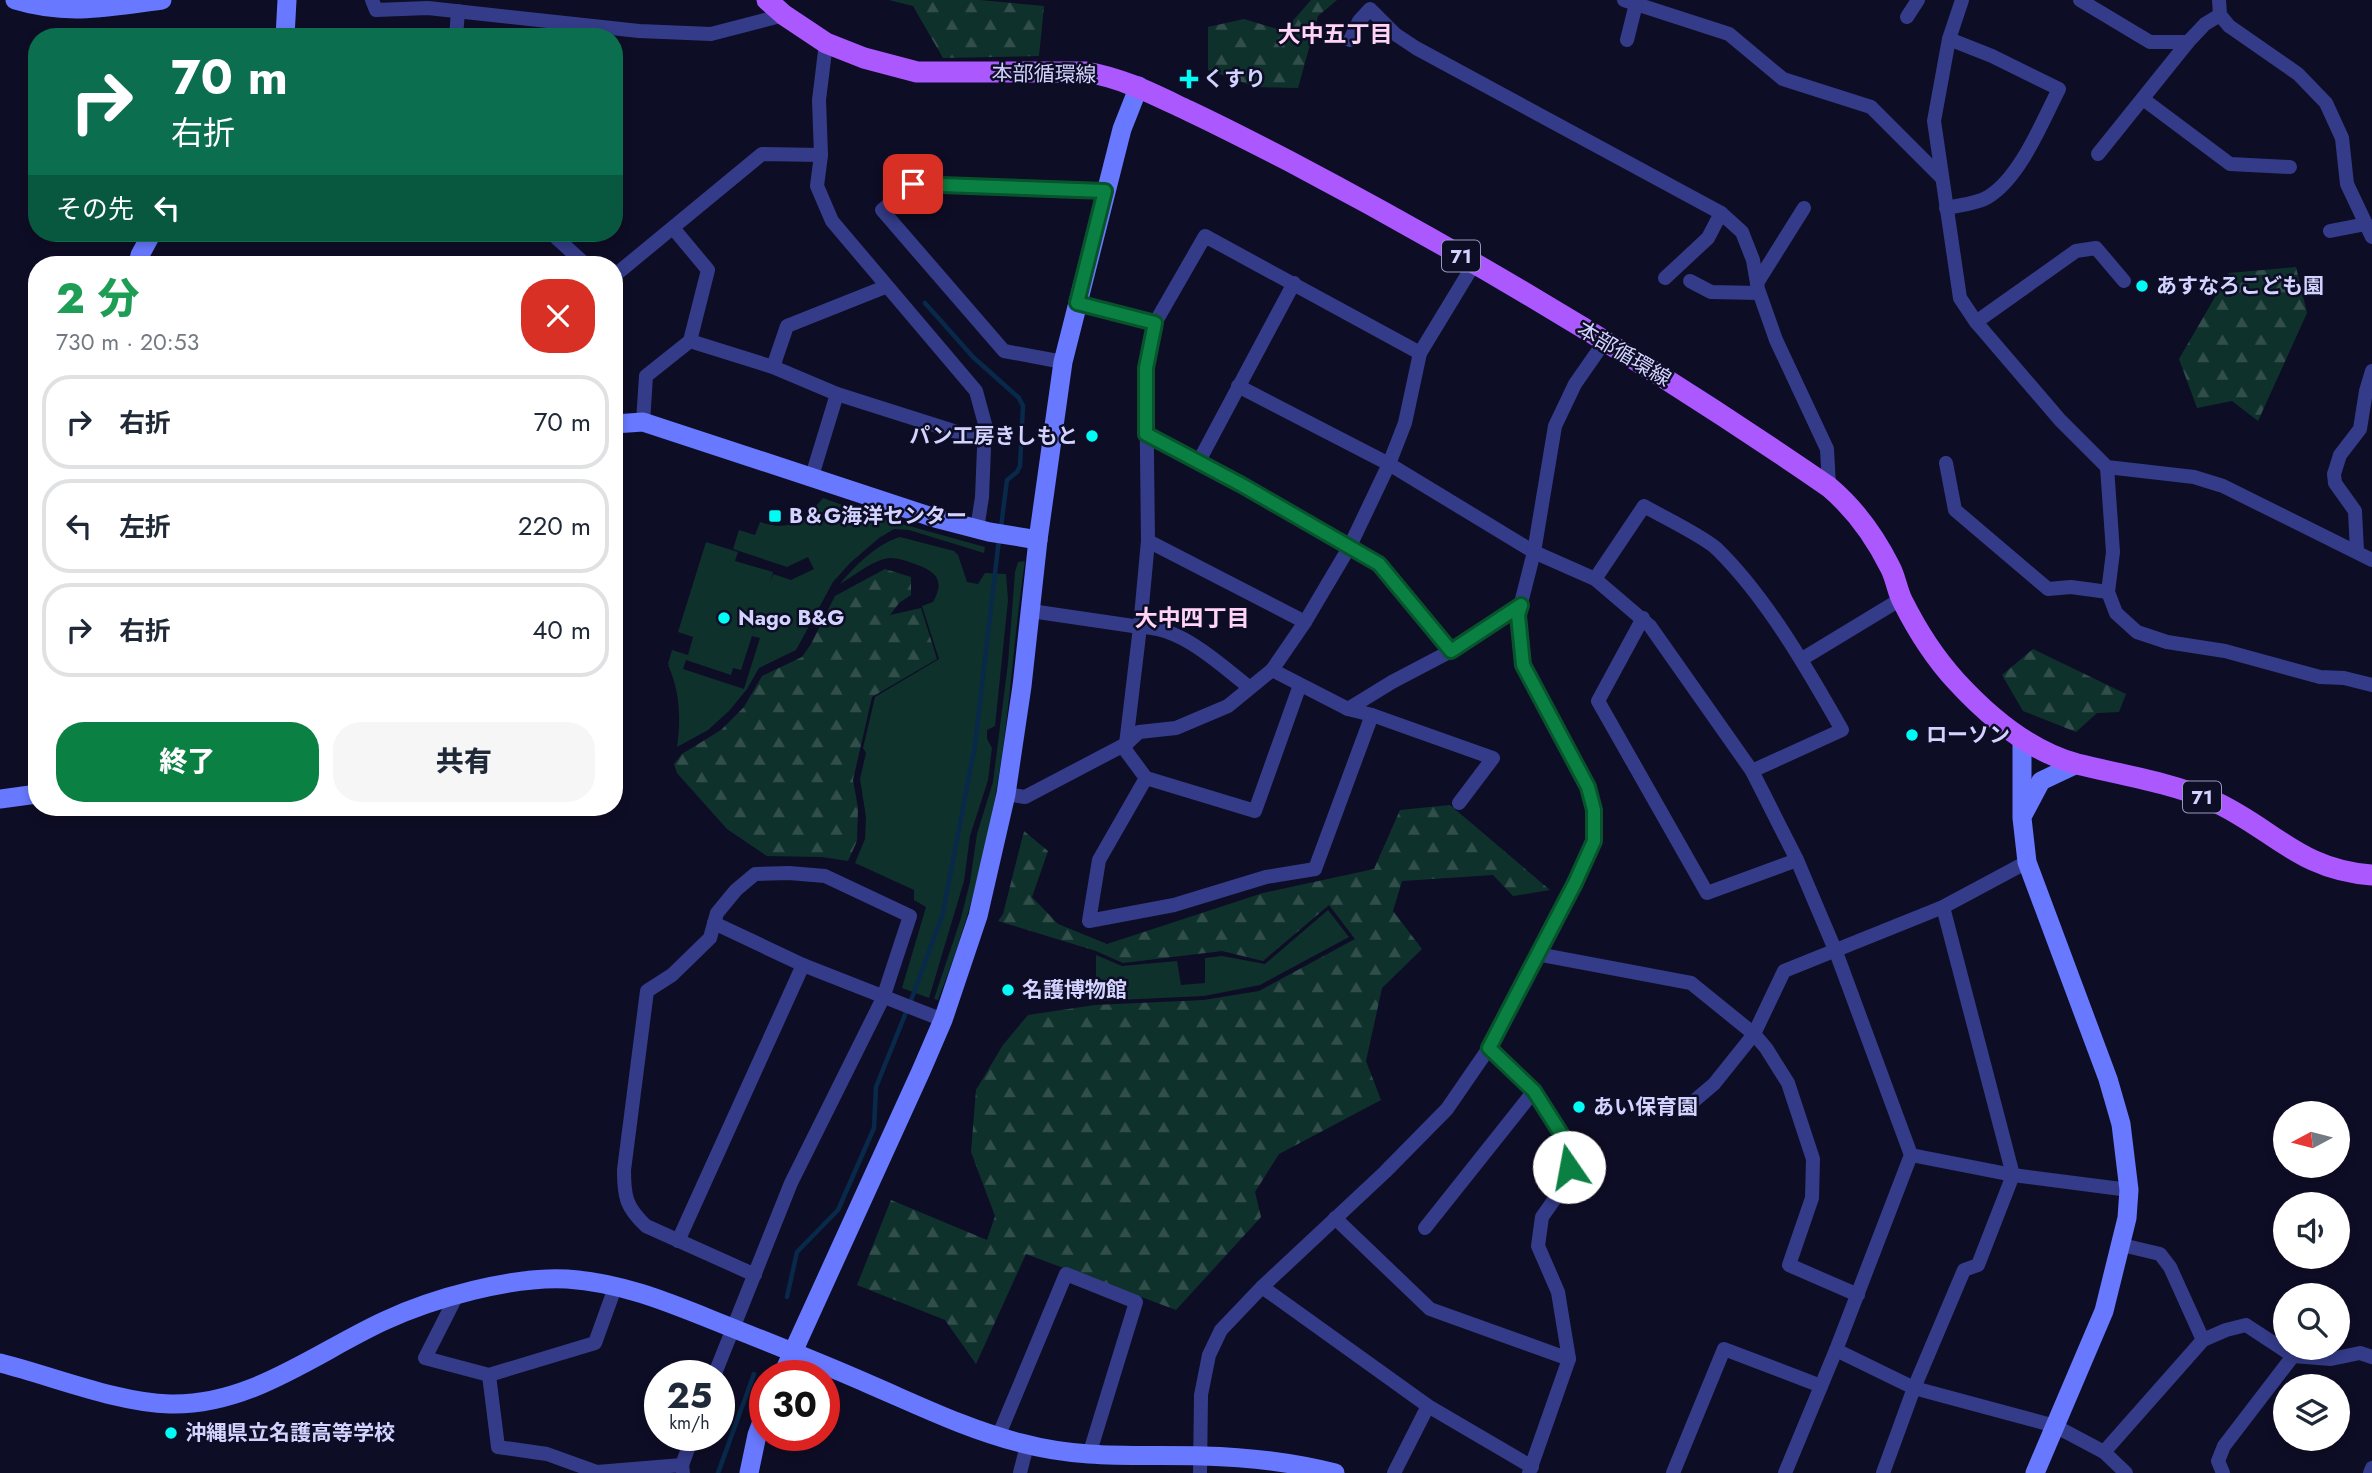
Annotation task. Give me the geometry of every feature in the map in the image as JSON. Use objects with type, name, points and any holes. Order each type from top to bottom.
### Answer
[{"type":"main road","name":"本部循環線","points":[[766,0],[826,43],[864,58],[917,72],[1086,72],[1107,75],[1139,86],[1362,199],[1605,341],[1723,415],[1829,487],[1874,538],[1892,569],[1901,599],[1926,644],[1955,680],[1987,712],[2022,739],[2077,764],[2143,778],[2210,800],[2241,816],[2314,863],[2348,873],[2372,875]]},
{"type":"street","points":[[21,1],[51,9],[81,10],[162,0]]},
{"type":"street","points":[[285,28],[287,0]]},
{"type":"street","points":[[372,0],[376,10],[428,8],[612,28]]},
{"type":"street","points":[[1907,18],[1918,0]]},
{"type":"street","points":[[1960,0],[1949,39],[1934,121],[1960,298],[1976,322],[2060,420],[2107,467],[2194,477],[2223,486],[2372,560]]},
{"type":"street","points":[[2080,0],[2150,42],[2188,42]]},
{"type":"street","points":[[2219,0],[2220,15],[2229,26],[2298,74],[2326,103],[2342,138],[2347,184],[2369,231],[2330,232]]},
{"type":"street","points":[[1627,40],[1630,2],[1729,34],[1783,79],[1871,107],[1941,177]]},
{"type":"street","points":[[1350,40],[1359,21],[1370,9],[1395,34],[1416,48],[1721,213],[1742,232],[1776,340],[1827,449],[1829,487]]},
{"type":"street","points":[[457,28],[458,11]]},
{"type":"street","points":[[623,29],[711,34],[784,15]]},
{"type":"street","points":[[2098,154],[2188,42],[2205,23],[2220,15]]},
{"type":"street","points":[[1946,208],[1985,199],[1997,191],[2018,167],[2059,89],[1992,56],[1949,39]]},
{"type":"street","points":[[826,43],[819,100],[821,155],[817,186],[832,221],[975,391],[985,425],[983,530]]},
{"type":"street","points":[[790,1360],[943,1020],[978,916],[1006,794],[1031,611],[1030,539],[1063,362],[1124,121],[1139,86]]},
{"type":"street","points":[[2143,99],[2230,164],[2290,167]]},
{"type":"street","points":[[623,269],[762,154],[821,155]]},
{"type":"street","points":[[1063,362],[1004,351],[881,210],[913,184],[1105,191]]},
{"type":"street","points":[[1758,288],[1804,208]]},
{"type":"street","points":[[1665,278],[1707,238],[1721,213]]},
{"type":"street","points":[[643,422],[646,376],[690,341],[708,270],[673,228]]},
{"type":"street","points":[[1300,685],[1255,811],[1146,778],[1126,751],[1148,541],[1146,368],[1155,323],[1205,236],[1420,353]]},
{"type":"street","points":[[561,242],[576,256]]},
{"type":"street","points":[[1976,322],[2076,251],[2096,248],[2124,281]]},
{"type":"street","points":[[1006,794],[1025,797],[1126,744],[1139,732],[1176,728],[1228,706],[1272,670],[1305,622],[1350,546],[1390,464],[1405,423],[1420,353],[1474,264]]},
{"type":"street","points":[[1690,281],[1711,292],[1758,288]]},
{"type":"street","points":[[1199,461],[1294,283]]},
{"type":"street","points":[[773,367],[788,326],[885,287]]},
{"type":"street","points":[[1077,303],[1155,323]]},
{"type":"street","points":[[690,341],[773,367],[837,394],[985,441]]},
{"type":"street","points":[[1200,1464],[1201,1395],[1209,1355],[1221,1330],[1447,1109],[1489,1048],[1594,841],[1594,810],[1588,787],[1523,665],[1518,615],[1534,552],[1555,426],[1575,384],[1605,341]]},
{"type":"street","points":[[2357,551],[2355,511],[2343,496],[2334,474],[2340,456],[2360,429],[2372,371]]},
{"type":"street","points":[[1238,386],[1390,464],[1534,552],[1595,579],[1643,618],[1672,655],[1752,771],[1797,860],[1836,952],[1911,1155],[1858,1295],[1785,1473]]},
{"type":"street","points":[[812,476],[837,394]]},
{"type":"street","points":[[623,423],[643,422],[812,476],[889,505],[983,530],[1030,539]]},
{"type":"street","points":[[1146,434],[1199,461],[1379,564],[1451,651]]},
{"type":"street","points":[[1946,463],[1955,510],[2048,589],[2071,587],[2108,592]]},
{"type":"street","points":[[2107,467],[2113,552],[2108,592],[2116,613],[2137,632],[2167,642],[2225,651],[2319,677],[2344,678],[2372,685]]},
{"type":"street","points":[[1595,579],[1644,506],[1716,548],[1750,588],[1802,659],[1842,730],[1752,771]]},
{"type":"street","points":[[1148,541],[1305,622]]},
{"type":"street","points":[[1802,659],[1901,599]]},
{"type":"street","points":[[1348,709],[1451,651],[1521,605]]},
{"type":"street","points":[[1031,611],[1156,627],[1184,639],[1249,687]]},
{"type":"street","points":[[1643,618],[1598,701],[1706,893],[1797,860]]},
{"type":"street","points":[[1272,670],[1348,709],[1493,758],[1458,803]]},
{"type":"street","points":[[1146,778],[1099,860],[1089,921],[1174,905],[1266,877],[1315,869],[1371,715]]},
{"type":"street","points":[[2022,739],[2022,818],[2027,862],[2108,1079],[2121,1124],[2129,1189],[2122,1245],[2104,1311],[2035,1473]]},
{"type":"street","points":[[2022,818],[2031,796],[2042,780],[2077,764]]},
{"type":"street","points":[[0,799],[28,795]]},
{"type":"street","points":[[1688,1106],[1714,1084],[1754,1034],[1784,971],[1943,907],[2027,862]]},
{"type":"street","points":[[720,1360],[755,1275],[790,1183],[883,998],[910,916],[825,876],[755,874],[736,890],[717,914],[709,938],[672,975],[647,991],[624,1170],[624,1197],[634,1214],[646,1226],[755,1275]]},
{"type":"street","points":[[1883,1473],[1914,1388],[1964,1270],[1978,1265],[2013,1175],[1943,907]]},
{"type":"street","points":[[714,923],[803,965],[943,1020]]},
{"type":"street","points":[[1537,954],[1691,983],[1754,1034],[1788,1083],[1813,1159],[1812,1198],[1788,1265],[1858,1295]]},
{"type":"street","points":[[678,1241],[803,965]]},
{"type":"street","points":[[1262,1287],[1429,1406],[1531,1470],[1569,1359],[1558,1292],[1538,1246],[1542,1217],[1566,1184],[1572,1151],[1534,1091],[1489,1048]]},
{"type":"street","points":[[1425,1228],[1534,1091]]},
{"type":"street","points":[[1911,1155],[2013,1175],[2129,1189]]},
{"type":"street","points":[[1335,1218],[1430,1309],[1569,1359]]},
{"type":"street","points":[[2122,1245],[2160,1254],[2170,1267],[2203,1340]]},
{"type":"street","points":[[998,1437],[1066,1274],[1136,1302],[1089,1455]]},
{"type":"street","points":[[0,1363],[130,1399],[171,1404],[202,1402],[229,1396],[277,1378],[381,1322],[416,1307],[457,1295],[541,1279],[567,1279],[616,1285],[677,1305],[998,1437],[1027,1445],[1089,1455],[1200,1464],[1247,1458],[1283,1462],[1335,1473]]},
{"type":"street","points":[[457,1295],[425,1358],[489,1375],[594,1343],[616,1285]]},
{"type":"street","points":[[2104,1452],[2203,1340],[2246,1325],[2273,1343]]},
{"type":"street","points":[[1673,1473],[1724,1349],[1821,1385]]},
{"type":"street","points":[[1836,1350],[1914,1388],[2055,1426],[2104,1452],[2126,1473]]},
{"type":"street","points":[[2350,1355],[2360,1353],[2372,1357]]},
{"type":"street","points":[[2223,1473],[2218,1461],[2224,1446],[2289,1360]]},
{"type":"street","points":[[489,1375],[498,1447],[547,1454],[597,1473],[682,1469],[687,1451]]},
{"type":"street","points":[[1394,1473],[1429,1406]]},
{"type":"street","points":[[1020,1473],[1027,1445]]},
{"type":"street","points":[[749,1473],[754,1451]]},
{"type":"green space","points":[[889,0],[980,0],[1044,6],[1039,56],[943,58],[913,6]]},
{"type":"green space","points":[[1311,0],[1337,0],[1318,16],[1298,88],[1256,87],[1208,70],[1208,27],[1244,19],[1284,31]]},
{"type":"green space","points":[[2296,267],[2307,313],[2258,421],[2232,401],[2197,408],[2179,359],[2229,273]]},
{"type":"green space","points":[[823,498],[873,516],[985,547],[984,553],[909,530],[894,529],[879,538],[833,582],[796,650],[759,668],[747,689],[729,711],[708,730],[677,747],[678,705],[668,664],[672,650],[688,655],[693,637],[678,632],[706,542],[738,552],[735,561],[773,572],[769,585],[773,574],[791,580],[814,569],[808,557],[787,567],[733,549],[739,530],[755,535],[760,522],[788,525],[803,518]],"holes":[[[752,636],[760,638],[744,689],[683,669],[686,660],[731,675],[733,668],[741,670]]]},
{"type":"green space","points":[[900,537],[954,551],[958,555],[967,582],[978,584],[985,573],[1006,574],[1008,600],[995,726],[987,730],[987,739],[992,748],[988,780],[970,836],[964,881],[929,998],[902,988],[926,907],[914,900],[914,890],[855,863],[865,839],[866,817],[860,779],[866,753],[863,748],[875,697],[939,659],[922,606],[933,602],[937,594],[938,581],[932,572],[906,561],[887,558],[873,563],[840,584],[874,550]]},
{"type":"green space","points":[[1025,561],[994,802],[967,917],[938,1000],[934,999],[961,918],[970,882],[977,834],[993,782],[1008,663],[1015,572],[1018,562]]},
{"type":"green space","points":[[885,569],[911,577],[911,595],[899,603],[890,615],[921,608],[937,659],[872,697],[853,780],[858,808],[857,841],[848,861],[822,857],[767,856],[727,829],[677,773],[674,764],[682,754],[721,730],[744,707],[762,676],[802,657],[835,596]]},
{"type":"green space","points":[[2033,649],[2126,694],[2119,712],[2097,713],[2076,732],[2023,711],[2002,675]]},
{"type":"green space","points":[[1450,805],[1550,890],[1513,896],[1493,875],[1402,881],[1393,911],[1422,949],[1382,988],[1366,1061],[1381,1100],[1279,1154],[1255,1192],[1261,1217],[1176,1310],[1026,1254],[976,1364],[945,1320],[857,1285],[891,1200],[987,1240],[995,1216],[971,1152],[976,1090],[1003,1045],[1028,1015],[1095,1005],[1204,1000],[1259,991],[1355,939],[1329,905],[1263,961],[1222,951],[1123,963],[1096,951],[998,921],[1003,914],[1024,831],[1048,851],[1032,897],[1058,924],[1107,944],[1263,893],[1374,869],[1400,810]]},
{"type":"green space","points":[[1328,910],[1349,937],[1260,985],[1204,996],[1096,1001],[1096,955],[1122,966],[1177,961],[1181,985],[1205,983],[1205,958],[1222,956],[1265,964]]},
{"type":"waterway","points":[[925,303],[973,357],[1019,398],[1023,406],[1020,466],[1007,480],[1001,527]]},
{"type":"waterway","points":[[787,1297],[797,1252],[838,1210],[874,1128],[876,1087],[943,913],[975,745],[999,539]]},
{"type":"waterway","points":[[718,1473],[749,1388]]},
{"type":"place","name":"くすり","points":[[1189,79]]},
{"type":"place","name":"あすなろこども園","points":[[2142,286]]},
{"type":"place","name":"パン工房きしもと","points":[[1092,436]]},
{"type":"place","name":"B＆G海洋センター","points":[[775,516]]},
{"type":"place","name":"Nago B&G","points":[[724,618]]},
{"type":"place","name":"ローソン","points":[[1912,735]]},
{"type":"place","name":"名護博物館","points":[[1008,990]]},
{"type":"place","name":"あい保育園","points":[[1579,1107]]},
{"type":"place","name":"沖縄県立名護高等学校","points":[[171,1433]]},
{"type":"district","name":"大中五丁目","points":[[1335,34]]},
{"type":"district","name":"大中四丁目","points":[[1192,618]]},
{"type":"route","points":[[913,184],[1105,191],[1077,303],[1155,323],[1146,368],[1146,434],[1199,461],[1379,564],[1451,651],[1521,605],[1518,615],[1523,665],[1588,787],[1594,810],[1594,841],[1489,1048],[1534,1091],[1572,1151],[1569,1167]]}]
